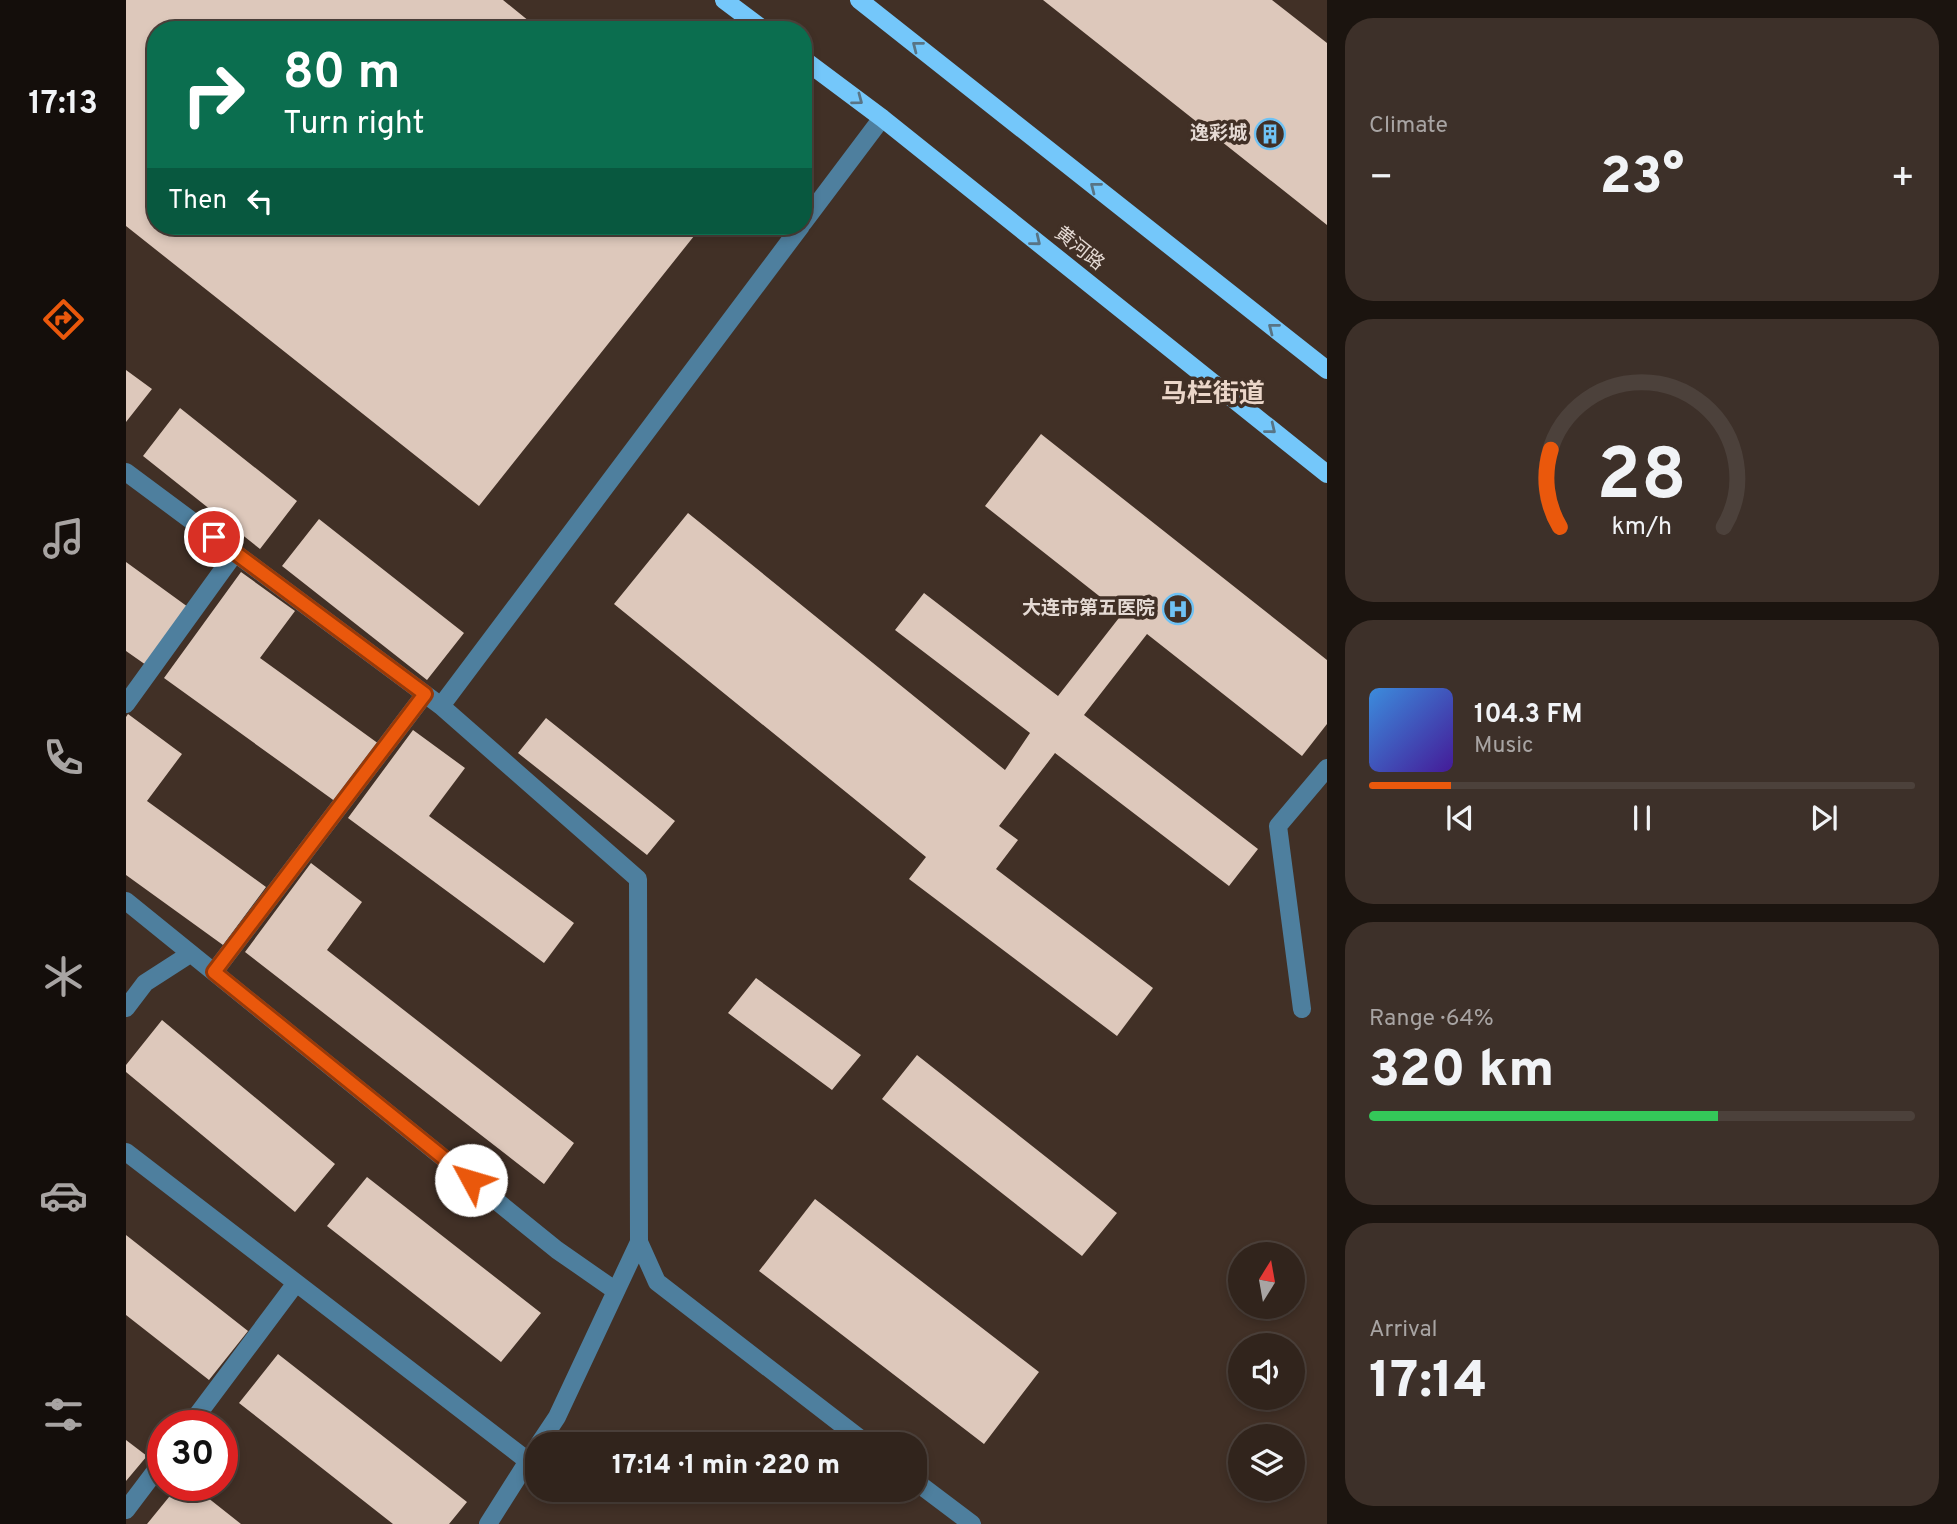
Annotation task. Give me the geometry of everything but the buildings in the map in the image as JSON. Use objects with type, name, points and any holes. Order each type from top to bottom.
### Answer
[{"type":"main road","points":[[724,0],[752,21]]},
{"type":"main road","points":[[859,0],[1327,370]]},
{"type":"main road","name":"黄河路","points":[[812,66],[882,118],[1327,474]]},
{"type":"street","points":[[812,212],[882,118]]},
{"type":"street","points":[[442,706],[795,235]]},
{"type":"street","points":[[126,472],[442,706],[638,879],[639,1242],[657,1282],[851,1432]]},
{"type":"street","points":[[126,704],[235,553]]},
{"type":"street","points":[[214,972],[425,694]]},
{"type":"street","points":[[1302,1009],[1278,825],[1327,768]]},
{"type":"street","points":[[126,901],[557,1250],[616,1291]]},
{"type":"street","points":[[126,1008],[145,982],[190,954]]},
{"type":"street","points":[[126,1152],[296,1283],[525,1444]]},
{"type":"street","points":[[547,1432],[639,1242]]},
{"type":"street","points":[[201,1410],[296,1283]]},
{"type":"street","points":[[488,1524],[525,1467]]},
{"type":"street","points":[[126,1510],[147,1482]]},
{"type":"street","points":[[927,1490],[971,1524]]},
{"type":"place","name":"逸彩城","points":[[1270,134]]},
{"type":"place","name":"大连市第五医院","points":[[1178,609]]},
{"type":"district","name":"马栏街道","points":[[1213,395]]},
{"type":"route","points":[[214,537],[425,694],[214,972],[471,1180]]}]
